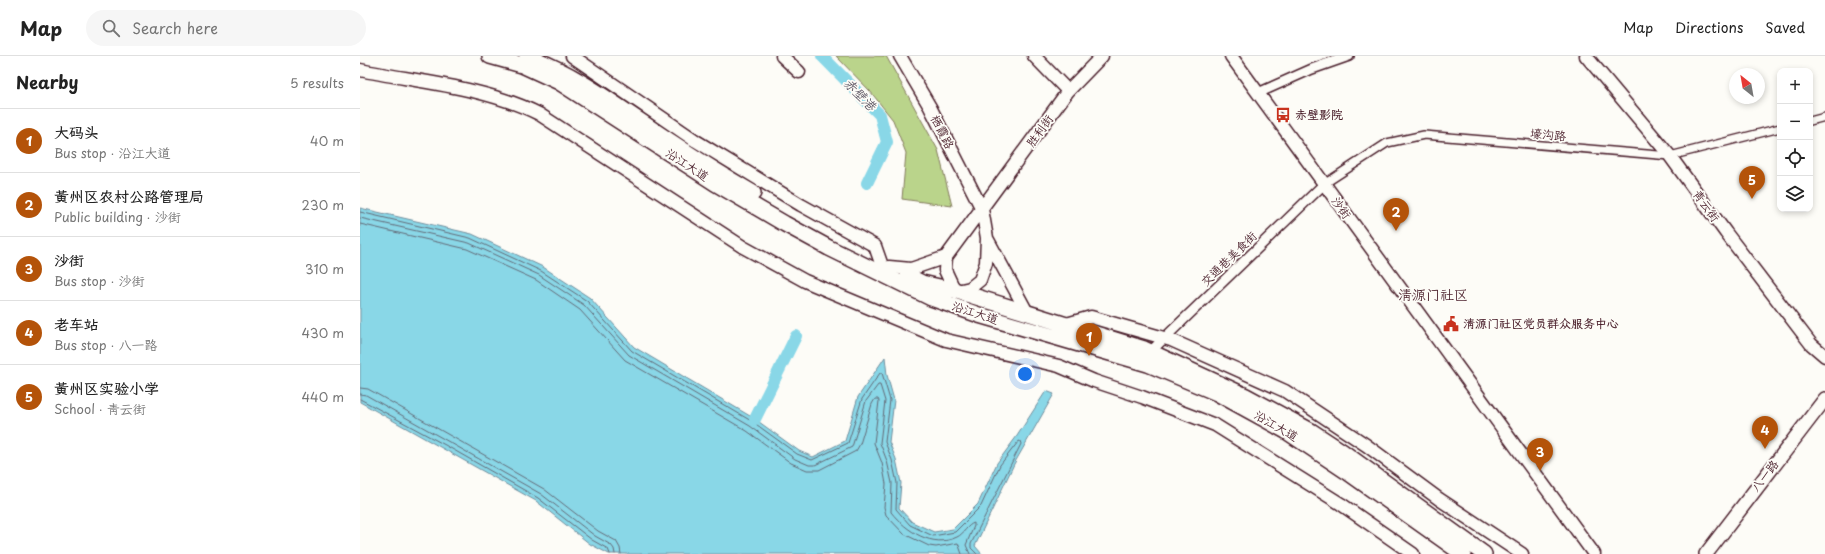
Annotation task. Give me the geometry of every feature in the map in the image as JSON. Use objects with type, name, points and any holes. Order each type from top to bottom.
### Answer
[{"type":"main road","name":"沿江大道","points":[[490,56],[522,66],[559,82],[715,183],[829,248],[931,298],[979,315],[1148,364],[1217,393],[1286,431],[1346,471],[1463,554]]},
{"type":"main road","name":"沿江大道","points":[[527,56],[557,68],[579,80],[670,142],[747,190],[824,235],[922,283],[957,291],[1150,352],[1246,396],[1310,431],[1343,452],[1484,554]]},
{"type":"main road","name":"八一路","points":[[1706,554],[1825,398]]},
{"type":"street","points":[[572,56],[702,145],[800,205],[875,246],[885,265],[911,269],[946,257],[945,270],[952,285],[957,291]]},
{"type":"street","points":[[782,56],[799,72]]},
{"type":"street","name":"栖霞路","points":[[900,56],[930,107],[982,209],[987,238]]},
{"type":"street","points":[[1034,56],[1068,91]]},
{"type":"street","name":"胜利街","points":[[946,257],[1068,91],[1102,56]]},
{"type":"street","name":"沙街","points":[[1231,56],[1594,554]]},
{"type":"street","points":[[1258,93],[1312,69],[1349,56]]},
{"type":"street","name":"青云街","points":[[1586,56],[1670,156],[1726,233],[1811,344],[1825,356]]},
{"type":"street","points":[[360,70],[451,87],[521,105],[539,114],[743,247],[805,281],[946,340],[1059,366],[1094,382],[1142,397],[1215,425],[1341,504],[1412,554]]},
{"type":"street","points":[[1813,120],[1825,117]]},
{"type":"street","name":"壕沟路","points":[[1324,184],[1386,143],[1424,135],[1670,156],[1777,129]]},
{"type":"street","name":"交通巷美食街","points":[[1150,352],[1324,184]]},
{"type":"street","points":[[931,298],[970,288],[980,280],[986,263],[987,238]]},
{"type":"street","points":[[987,238],[1028,314]]},
{"type":"street","points":[[1063,325],[1091,317],[1165,338],[1285,391],[1366,445],[1439,499],[1522,554]]},
{"type":"green space","points":[[836,56],[886,56],[938,150],[952,206],[902,199],[906,153],[893,120],[870,91]]},
{"type":"water","points":[[360,208],[472,234],[543,267],[590,298],[634,347],[755,419],[799,451],[813,457],[845,441],[858,397],[885,357],[887,375],[894,400],[889,442],[896,459],[901,483],[899,508],[912,522],[934,532],[953,529],[978,504],[997,463],[1017,436],[1046,391],[1054,394],[1014,464],[975,546],[982,554],[609,554],[590,544],[536,501],[360,402]]},
{"type":"waterway","name":"赤壁港","points":[[822,56],[880,115],[887,142],[867,183]]},
{"type":"waterway","points":[[755,419],[796,336]]},
{"type":"place","name":"赤壁影院","points":[[1283,115]]},
{"type":"place","name":"黄州区实验小学","points":[[1752,199]]},
{"type":"place","name":"黄州区农村公路管理局","points":[[1396,231]]},
{"type":"place","name":"清源门社区党员群众服务中心","points":[[1451,324]]},
{"type":"place","name":"大码头","points":[[1089,356]]},
{"type":"place","name":"老车站","points":[[1765,449]]},
{"type":"place","name":"沙街","points":[[1540,471]]},
{"type":"district","name":"清源门社区","points":[[1433,295]]}]
